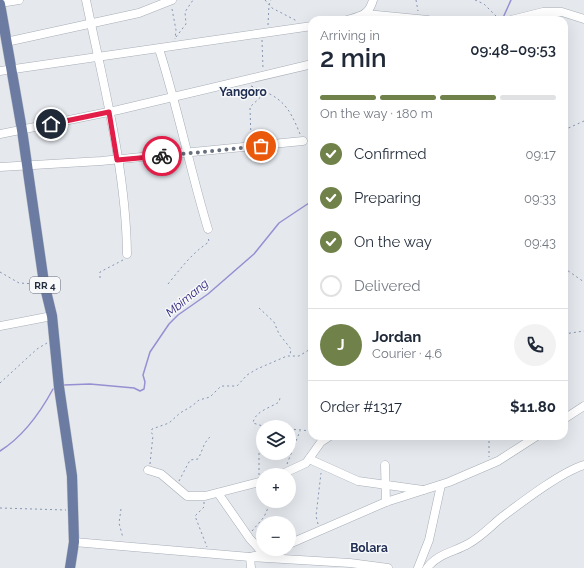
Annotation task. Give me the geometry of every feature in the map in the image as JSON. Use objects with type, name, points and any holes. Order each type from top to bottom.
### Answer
[{"type":"main road","name":"RR 4","points":[[0,3],[22,130],[44,283],[52,316],[59,387],[72,476],[74,542],[70,568]]},
{"type":"street","points":[[0,3],[19,0]]},
{"type":"street","points":[[86,0],[109,112],[117,160],[126,218],[127,254]]},
{"type":"street","points":[[366,14],[371,8],[373,0]]},
{"type":"street","points":[[6,42],[138,13],[171,1]]},
{"type":"street","points":[[527,16],[543,12],[562,12],[584,19]]},
{"type":"street","points":[[360,16],[366,14],[385,16]]},
{"type":"street","points":[[0,71],[169,48],[308,26]]},
{"type":"street","points":[[159,49],[174,97],[186,153],[208,229]]},
{"type":"street","points":[[0,134],[109,112],[308,65]]},
{"type":"street","points":[[0,167],[117,160],[303,141]]},
{"type":"street","points":[[0,326],[52,316]]},
{"type":"street","points":[[568,416],[584,406]]},
{"type":"street","points":[[295,468],[306,463],[324,440]]},
{"type":"street","points":[[296,541],[386,502],[441,485],[498,461],[531,440]]},
{"type":"street","points":[[309,459],[322,466],[358,480],[423,490]]},
{"type":"street","points":[[385,465],[386,502]]},
{"type":"street","points":[[427,568],[441,556],[470,543],[502,517],[557,479],[574,468],[584,465]]},
{"type":"street","points":[[148,470],[161,474],[187,496],[203,496],[256,483]]},
{"type":"street","points":[[418,568],[429,540],[441,485]]},
{"type":"street","points":[[218,493],[248,537],[256,546]]},
{"type":"street","points":[[74,542],[209,554],[357,563],[388,568]]},
{"type":"street","points":[[250,557],[256,556]]},
{"type":"street","points":[[250,557],[250,568]]},
{"type":"path","points":[[169,48],[186,24],[185,12],[193,0]]},
{"type":"path","points":[[265,0],[272,8],[308,25]]},
{"type":"path","points":[[416,0],[422,16]]},
{"type":"path","points":[[475,0],[484,4],[496,16]]},
{"type":"path","points":[[171,1],[174,13],[176,37]]},
{"type":"path","points":[[251,86],[273,94],[287,106],[303,141]]},
{"type":"path","points":[[247,147],[251,141],[250,107],[266,92]]},
{"type":"path","points":[[568,128],[584,121]]},
{"type":"path","points":[[168,284],[185,265],[187,260],[209,242],[208,229]]},
{"type":"path","points":[[100,278],[100,272],[125,259],[127,254]]},
{"type":"path","points":[[568,271],[584,282]]},
{"type":"path","points":[[0,272],[19,283],[29,285],[44,283]]},
{"type":"path","points":[[259,308],[274,322],[279,334],[291,349],[290,356]]},
{"type":"path","points":[[568,333],[584,331]]},
{"type":"path","points":[[0,383],[37,349],[55,339]]},
{"type":"path","points":[[148,470],[151,462],[152,429],[169,423],[180,413],[199,400],[210,397],[221,386],[237,386],[247,375],[257,369],[290,356],[299,356],[308,350]]},
{"type":"path","points":[[256,424],[253,423],[257,414],[279,402],[280,398]]},
{"type":"path","points":[[296,430],[308,431]]},
{"type":"path","points":[[286,465],[300,431]]},
{"type":"path","points":[[174,486],[177,485],[190,460],[198,459],[204,442],[211,436]]},
{"type":"path","points":[[488,465],[491,448],[490,440]]},
{"type":"path","points":[[320,531],[316,516],[322,466]]},
{"type":"path","points":[[203,496],[204,508],[195,516],[209,554]]},
{"type":"path","points":[[0,508],[74,510]]},
{"type":"path","points":[[248,537],[264,517],[268,508]]},
{"type":"path","points":[[121,509],[119,523],[122,533],[123,547]]},
{"type":"waterway","name":"Mbimang","points":[[504,16],[511,0]]},
{"type":"waterway","name":"Mbimang","points":[[64,385],[90,384],[134,388],[140,391],[144,389],[145,382],[143,375],[150,352],[169,324],[178,315],[208,294],[254,254],[279,223],[308,204]]},
{"type":"waterway","name":"Mbimang","points":[[0,451],[17,438],[31,423],[43,407],[53,389]]},
{"type":"way so far","points":[[162,156],[261,146]]},
{"type":"district","name":"Yangoro","points":[[243,92]]},
{"type":"district","name":"Bolara","points":[[369,548]]},
{"type":"route","points":[[51,124],[109,112],[117,160],[162,156]]}]
